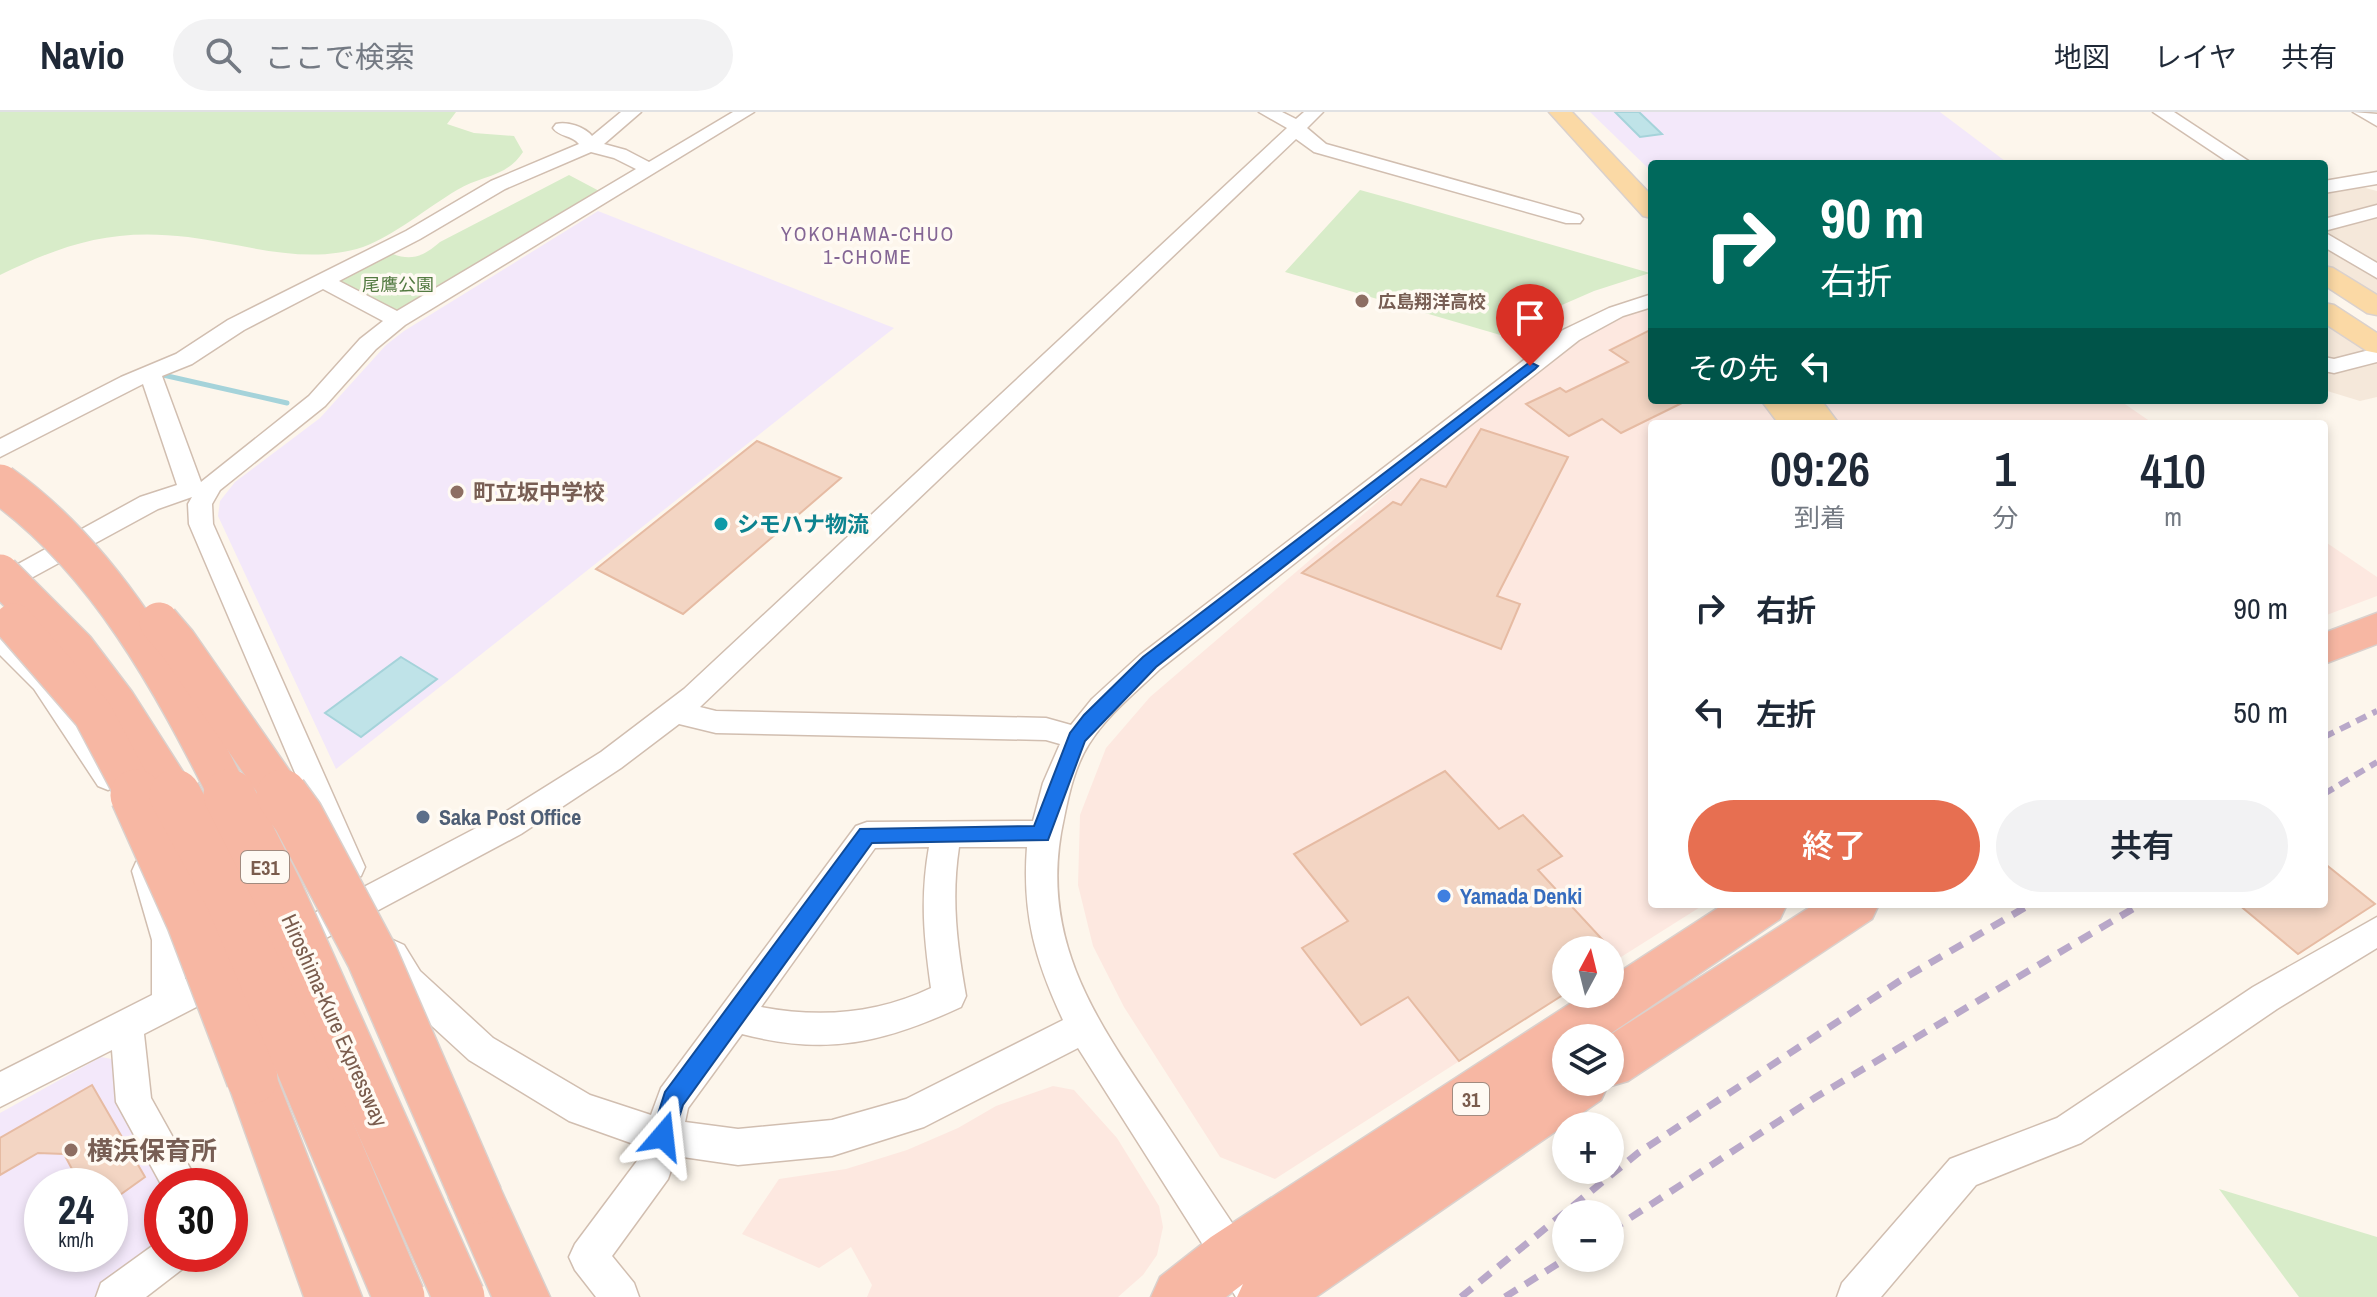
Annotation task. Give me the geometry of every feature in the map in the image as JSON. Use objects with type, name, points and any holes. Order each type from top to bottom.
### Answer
[{"type":"highway","points":[[17,496],[125,585],[177,643],[298,817],[372,956],[521,1297]]},
{"type":"highway","name":"Hiroshima-Kure Expressway","points":[[17,496],[118,601],[189,716],[276,889],[459,1297]]},
{"type":"highway","name":"E31","points":[[0,574],[75,649],[116,703],[175,794],[231,898],[399,1297]]},
{"type":"highway","points":[[0,606],[93,714],[146,814],[181,894],[333,1297]]},
{"type":"highway","points":[[2328,647],[2377,628]]},
{"type":"highway","name":"31","points":[[1180,1297],[1245,1277],[1757,908]]},
{"type":"highway","points":[[1624,1055],[1849,908]]},
{"type":"highway","name":"31","points":[[1266,1297],[1562,1096]]},
{"type":"main road","points":[[1560,112],[1648,207]]},
{"type":"main road","points":[[2328,276],[2377,307]]},
{"type":"main road","points":[[2328,314],[2377,345]]},
{"type":"main road","points":[[1779,404],[1792,420]]},
{"type":"street","points":[[0,449],[129,382],[184,359],[236,325],[413,235],[498,185],[590,146],[632,112]]},
{"type":"street","points":[[0,586],[149,503],[211,485],[317,401],[368,344],[397,320],[745,112]]},
{"type":"street","points":[[1268,112],[1305,119]]},
{"type":"street","points":[[2162,112],[2238,160]]},
{"type":"street","points":[[2362,112],[2377,121]]},
{"type":"street","points":[[1305,119],[1300,134],[1320,148],[1573,219]]},
{"type":"street","points":[[0,1090],[366,903],[510,825],[611,760],[674,712],[783,615],[1305,119]]},
{"type":"street","points":[[562,128],[581,134],[590,146],[620,154],[649,169]]},
{"type":"street","points":[[2328,187],[2373,182]]},
{"type":"street","points":[[2328,224],[2377,211]]},
{"type":"street","points":[[2328,241],[2377,272]]},
{"type":"street","points":[[324,281],[397,320]]},
{"type":"street","points":[[1245,1277],[1082,1028],[1058,978],[1044,927],[1041,834],[1077,738],[1090,721],[1150,662],[1571,335],[1616,312],[1648,301]]},
{"type":"street","points":[[2328,365],[2377,355]]},
{"type":"street","points":[[151,375],[199,490],[201,524],[366,903],[408,982],[481,1049],[581,1109],[663,1136],[738,1147],[832,1138],[912,1115],[1082,1028]]},
{"type":"street","points":[[0,639],[44,682],[105,771],[134,828],[168,940],[169,1003]]},
{"type":"street","points":[[674,712],[716,722],[1046,729],[1077,738]]},
{"type":"street","points":[[620,1297],[588,1257],[655,1166],[673,1100],[867,835],[1041,834]]},
{"type":"street","points":[[734,1016],[766,1025],[828,1029],[898,1019],[949,996],[938,924],[939,878],[946,835]]},
{"type":"street","points":[[1856,1297],[1963,1172],[2068,1131],[2265,998],[2377,931]]},
{"type":"street","points":[[126,1025],[134,1102],[172,1168]]},
{"type":"street","points":[[117,1296],[148,1272]]},
{"type":"shaded area","points":[[1590,112],[1940,112],[2004,160],[1648,160],[1648,168]]},
{"type":"shaded area","points":[[2358,186],[2377,191],[2377,205],[2328,218],[2328,192]]},
{"type":"shaded area","name":"町立坂中学校","points":[[598,211],[894,328],[336,769],[218,516],[220,501],[235,482],[320,418],[386,345],[404,331]]},
{"type":"shaded area","points":[[2377,215],[2377,269],[2328,238],[2328,229]]},
{"type":"shaded area","points":[[2328,247],[2377,277],[2377,301],[2328,270]]},
{"type":"shaded area","points":[[1648,305],[1648,404],[2125,404],[2148,420],[1648,420],[1648,908],[1699,908],[1624,955],[1624,936],[1552,936],[1552,1002],[1275,1179],[1220,1157],[1124,1007],[1093,946],[1078,885],[1080,815],[1106,748],[1150,697],[1575,333]]},
{"type":"shaded area","points":[[2328,321],[2373,350],[2340,360],[2328,360]]},
{"type":"shaded area","points":[[2377,363],[2377,397],[2360,401],[2328,391],[2328,370],[2335,372]]},
{"type":"shaded area","points":[[2328,544],[2377,577],[2377,596],[2328,614]]},
{"type":"shaded area","name":"横浜保育所","points":[[101,1057],[117,1060],[118,1105],[153,1168],[144,1168],[144,1261],[96,1297],[0,1297],[0,1113]]},
{"type":"shaded area","points":[[1053,1086],[1074,1090],[1117,1138],[1159,1206],[1163,1227],[1157,1255],[1143,1275],[1118,1297],[867,1297],[872,1285],[851,1247],[819,1268],[742,1234],[779,1179],[846,1169],[907,1150],[958,1128],[996,1106]]},
{"type":"green space","points":[[0,112],[456,112],[447,124],[474,133],[514,136],[523,152],[509,167],[466,185],[387,236],[363,247],[341,252],[297,254],[188,237],[136,235],[69,247],[0,275]]},
{"type":"green space","name":"尾鷹公園","points":[[569,175],[603,193],[399,316],[334,279],[388,252],[403,257],[422,254]]},
{"type":"green space","points":[[1360,190],[1648,274],[1594,291],[1555,308],[1514,339],[1285,272]]},
{"type":"green space","points":[[2219,1189],[2377,1237],[2377,1297],[2299,1297]]},
{"type":"water","points":[[1615,112],[1639,112],[1662,134],[1640,137]]},
{"type":"water","points":[[401,657],[437,679],[361,737],[325,713]]},
{"type":"building","points":[[1648,331],[1648,404],[1680,404],[1621,433],[1602,419],[1569,436],[1526,404],[1560,388],[1566,392],[1628,362],[1610,350]]},
{"type":"building","points":[[1481,429],[1568,457],[1497,596],[1520,604],[1501,649],[1302,573],[1393,502],[1401,505],[1421,479],[1446,487]]},
{"type":"building","name":"シモハナ物流","points":[[757,441],[841,478],[683,614],[596,569]]},
{"type":"building","name":"Yamada Denki","points":[[1445,771],[1499,829],[1523,815],[1562,856],[1538,870],[1599,936],[1552,936],[1552,1002],[1459,1061],[1408,997],[1361,1025],[1302,948],[1348,921],[1294,854]]},
{"type":"building","points":[[2328,866],[2375,904],[2298,954],[2243,908],[2328,908]]},
{"type":"building","points":[[92,1085],[144,1178],[128,1189],[128,1168],[71,1168],[64,1154],[38,1153],[0,1175],[0,1138]]},
{"type":"waterway","points":[[163,375],[287,403]]},
{"type":"railway","points":[[2328,735],[2377,711]]},
{"type":"railway","points":[[2328,792],[2377,762]]},
{"type":"railway","points":[[1461,1297],[1638,1153],[1901,980],[2024,908]]},
{"type":"railway","points":[[1624,1222],[1816,1097],[2134,908]]},
{"type":"railway","points":[[1505,1297],[1552,1267]]},
{"type":"place","name":"広島翔洋高校","points":[[1362,301]]},
{"type":"place","name":"町立坂中学校","points":[[457,492]]},
{"type":"place","name":"シモハナ物流","points":[[721,524]]},
{"type":"place","name":"Saka Post Office","points":[[423,817]]},
{"type":"place","name":"Yamada Denki","points":[[1444,896]]},
{"type":"place","name":"横浜保育所","points":[[71,1150]]},
{"type":"district","name":"YOKOHAMA-CHUO 1-CHOME","points":[[868,244]]},
{"type":"route","points":[[663,1136],[673,1100],[867,835],[1041,834],[1056,787],[1077,738],[1090,721],[1150,662],[1530,366]]}]
